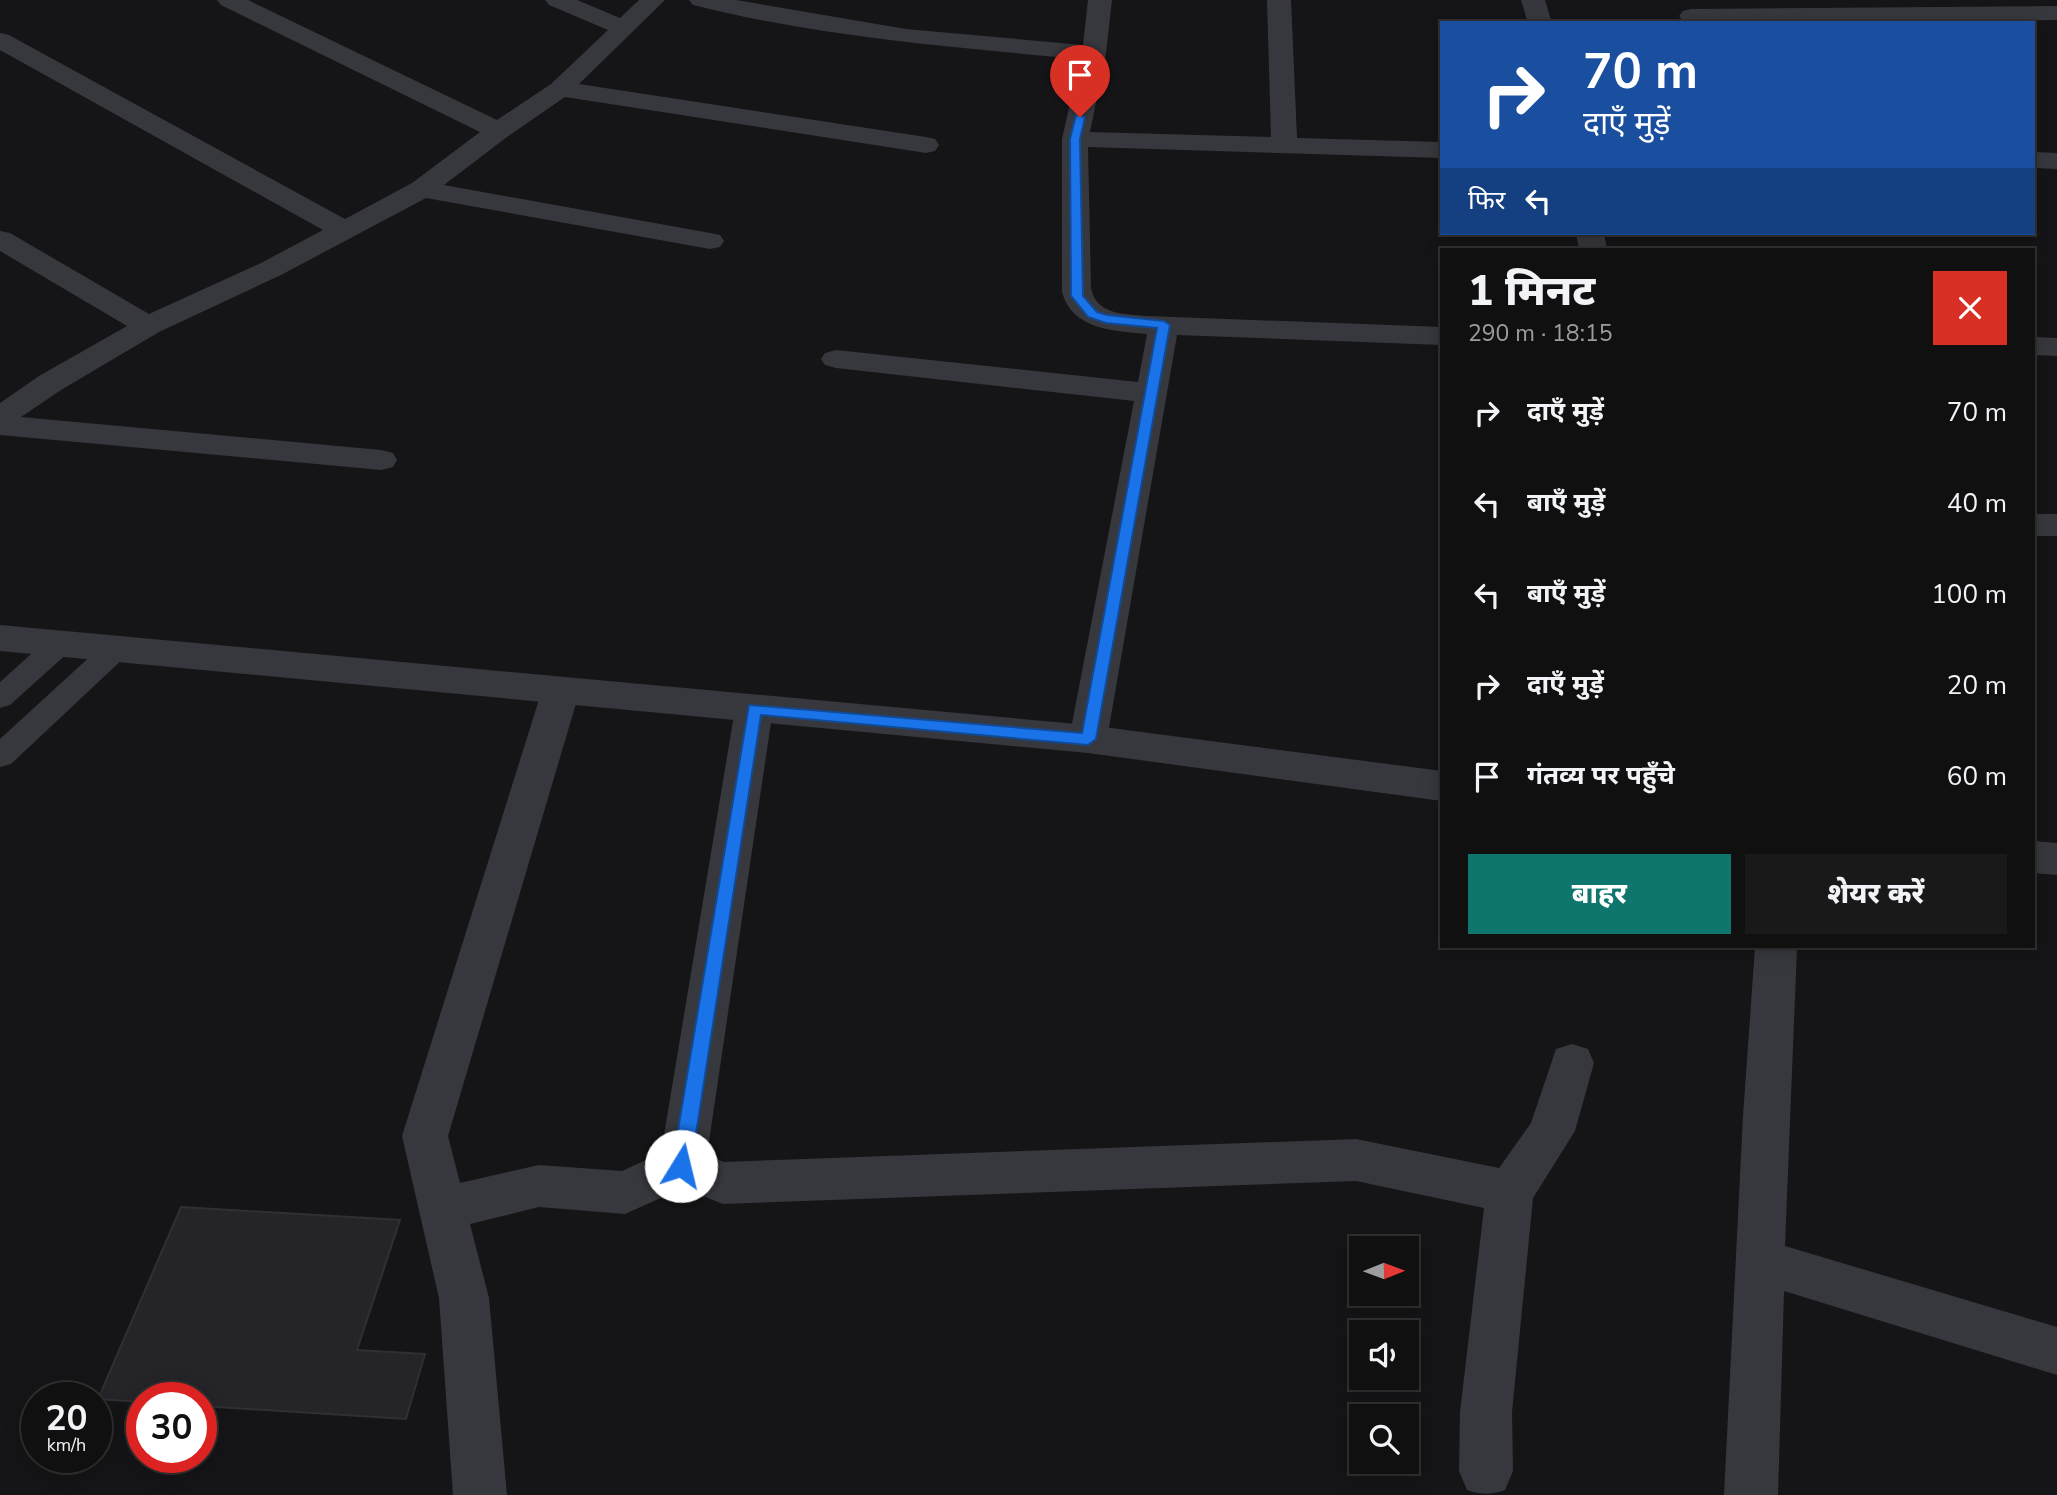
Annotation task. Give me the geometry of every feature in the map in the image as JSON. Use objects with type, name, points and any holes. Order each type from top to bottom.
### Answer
[{"type":"street","points":[[229,0],[498,131]]},
{"type":"street","points":[[556,0],[623,28]]},
{"type":"street","points":[[0,417],[50,383],[148,326],[229,289],[422,189],[498,131],[560,89],[653,0]]},
{"type":"street","points":[[701,0],[906,36],[1094,52]]},
{"type":"street","points":[[1100,0],[1094,52],[1075,139],[1077,296],[1092,314],[1106,319],[1164,325],[1440,336]]},
{"type":"street","points":[[1279,0],[1284,143]]},
{"type":"street","points":[[1533,0],[1539,21]]},
{"type":"street","points":[[1691,16],[1971,7],[2057,13]]},
{"type":"street","points":[[0,40],[344,230]]},
{"type":"street","points":[[560,89],[926,145]]},
{"type":"street","points":[[1075,139],[1284,143],[1440,150]]},
{"type":"street","points":[[2035,160],[2057,160]]},
{"type":"street","points":[[422,189],[710,241]]},
{"type":"street","points":[[0,239],[148,326]]},
{"type":"street","points":[[1088,739],[1164,325]]},
{"type":"street","points":[[2035,346],[2057,347]]},
{"type":"street","points":[[836,359],[1150,393]]},
{"type":"street","points":[[0,425],[381,460]]},
{"type":"street","points":[[2035,525],[2057,525]]},
{"type":"street","points":[[0,638],[1088,739],[1440,786]]},
{"type":"street","points":[[480,1495],[464,1298],[425,1136],[561,690]]},
{"type":"street","points":[[681,1166],[754,709]]},
{"type":"street","points":[[2035,857],[2057,859]]},
{"type":"street","points":[[1751,1495],[1776,948]]},
{"type":"street","points":[[1486,1471],[1486,1412],[1510,1192],[1552,1131],[1572,1063]]},
{"type":"street","points":[[441,1209],[540,1186],[625,1193],[681,1166],[723,1183],[1356,1160],[1510,1192]]},
{"type":"street","points":[[1761,1261],[2057,1351]]},
{"type":"lane","points":[[0,698],[60,643]]},
{"type":"lane","points":[[0,756],[116,649]]},
{"type":"building","points":[[181,1207],[400,1220],[357,1350],[425,1354],[406,1419],[217,1407],[217,1382],[126,1382],[126,1401],[112,1400],[112,1382],[105,1382]]},
{"type":"route","points":[[681,1166],[754,709],[1088,739],[1164,325],[1106,319],[1092,314],[1077,296],[1075,139],[1080,117]]}]
